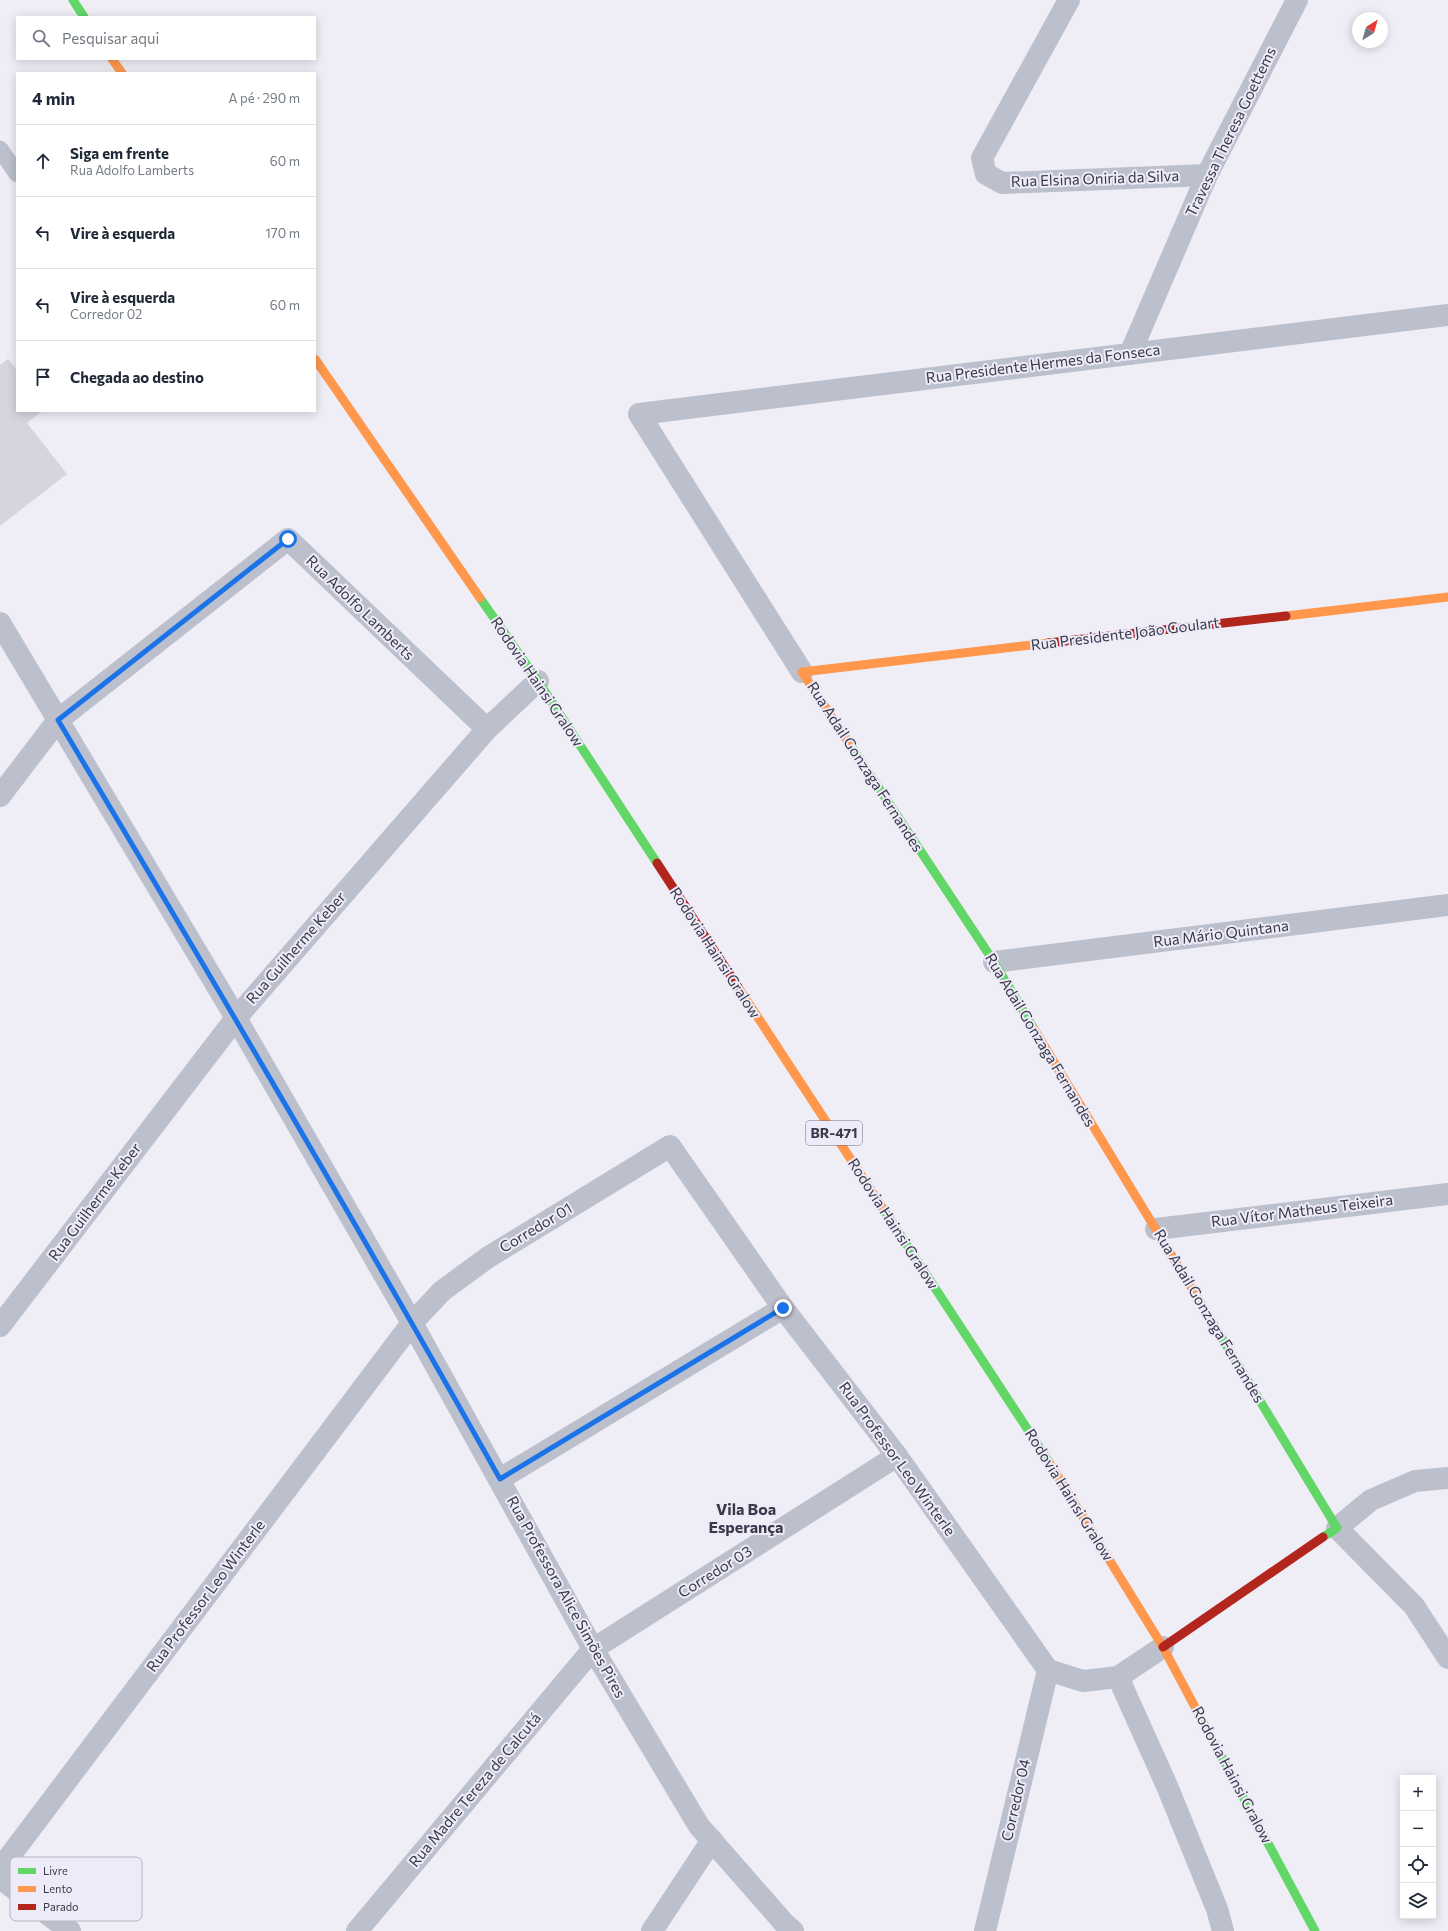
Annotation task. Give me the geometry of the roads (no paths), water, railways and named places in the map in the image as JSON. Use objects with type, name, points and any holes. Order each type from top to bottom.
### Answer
[{"type":"main road","points":[[73,0],[83,16]]},
{"type":"main road","points":[[113,60],[121,72]]},
{"type":"main road","name":"Rodovia Hainsi Gralow","points":[[316,360],[538,681],[1049,1462],[1163,1647],[1315,1931]]},
{"type":"main road","name":"Rua Presidente João Goulart","points":[[802,672],[1448,597]]},
{"type":"main road","name":"Rua Adail Gonzaga Fernandes","points":[[802,672],[994,962],[1337,1528]]},
{"type":"main road","points":[[1163,1647],[1337,1528]]},
{"type":"street","name":"Rua Elsina Oniria da Silva","points":[[1069,0],[982,158],[986,174],[1002,183],[1206,176]]},
{"type":"street","name":"Travessa Theresa Goettems","points":[[1130,354],[1206,176],[1297,0]]},
{"type":"street","name":"Rua Presidente Hermes da Fonseca","points":[[639,414],[1448,314]]},
{"type":"street","name":"Rua Adail Gonzaga Fernandes","points":[[639,414],[802,672]]},
{"type":"street","name":"Rua Adolfo Lamberts","points":[[0,796],[58,720],[288,539],[487,729]]},
{"type":"street","name":"Rua Professora Alice Simões Pires","points":[[0,622],[236,1018],[412,1323],[500,1479],[593,1649],[699,1826],[784,1923],[793,1931]]},
{"type":"street","name":"Rua Guilherme Keber","points":[[0,1326],[236,1018],[487,729],[538,681]]},
{"type":"street","name":"Rua Mário Quintana","points":[[994,962],[1448,905]]},
{"type":"street","name":"Corredor 01","points":[[412,1323],[442,1291],[487,1258],[670,1146]]},
{"type":"street","name":"Rua Professor Leo Winterle","points":[[670,1146],[783,1308],[898,1456],[1048,1670]]},
{"type":"street","name":"Rua Vítor Matheus Teixeira","points":[[1156,1229],[1448,1194]]},
{"type":"street","points":[[500,1479],[783,1308]]},
{"type":"street","name":"Rua Professor Leo Winterle","points":[[0,1869],[412,1323]]},
{"type":"street","name":"Corredor 03","points":[[593,1649],[898,1456]]},
{"type":"street","points":[[1337,1528],[1372,1500],[1415,1481],[1448,1478]]},
{"type":"street","name":"Rua Adail Gonzaga Fernandes","points":[[1337,1528],[1414,1606],[1448,1658]]},
{"type":"street","points":[[1048,1670],[1083,1681],[1118,1676],[1163,1647]]},
{"type":"street","name":"Rua Madre Tereza de Calcutá","points":[[357,1931],[593,1649]]},
{"type":"street","name":"Corredor 04","points":[[985,1931],[1048,1670]]},
{"type":"street","points":[[1118,1676],[1167,1786],[1217,1909],[1223,1931]]},
{"type":"street","points":[[652,1931],[712,1840]]},
{"type":"street","points":[[0,1878],[10,1886]]},
{"type":"street","points":[[57,1921],[70,1931]]},
{"type":"lane","points":[[0,149],[16,173]]},
{"type":"district","name":"Vila Boa Esperança","points":[[746,1518]]}]
